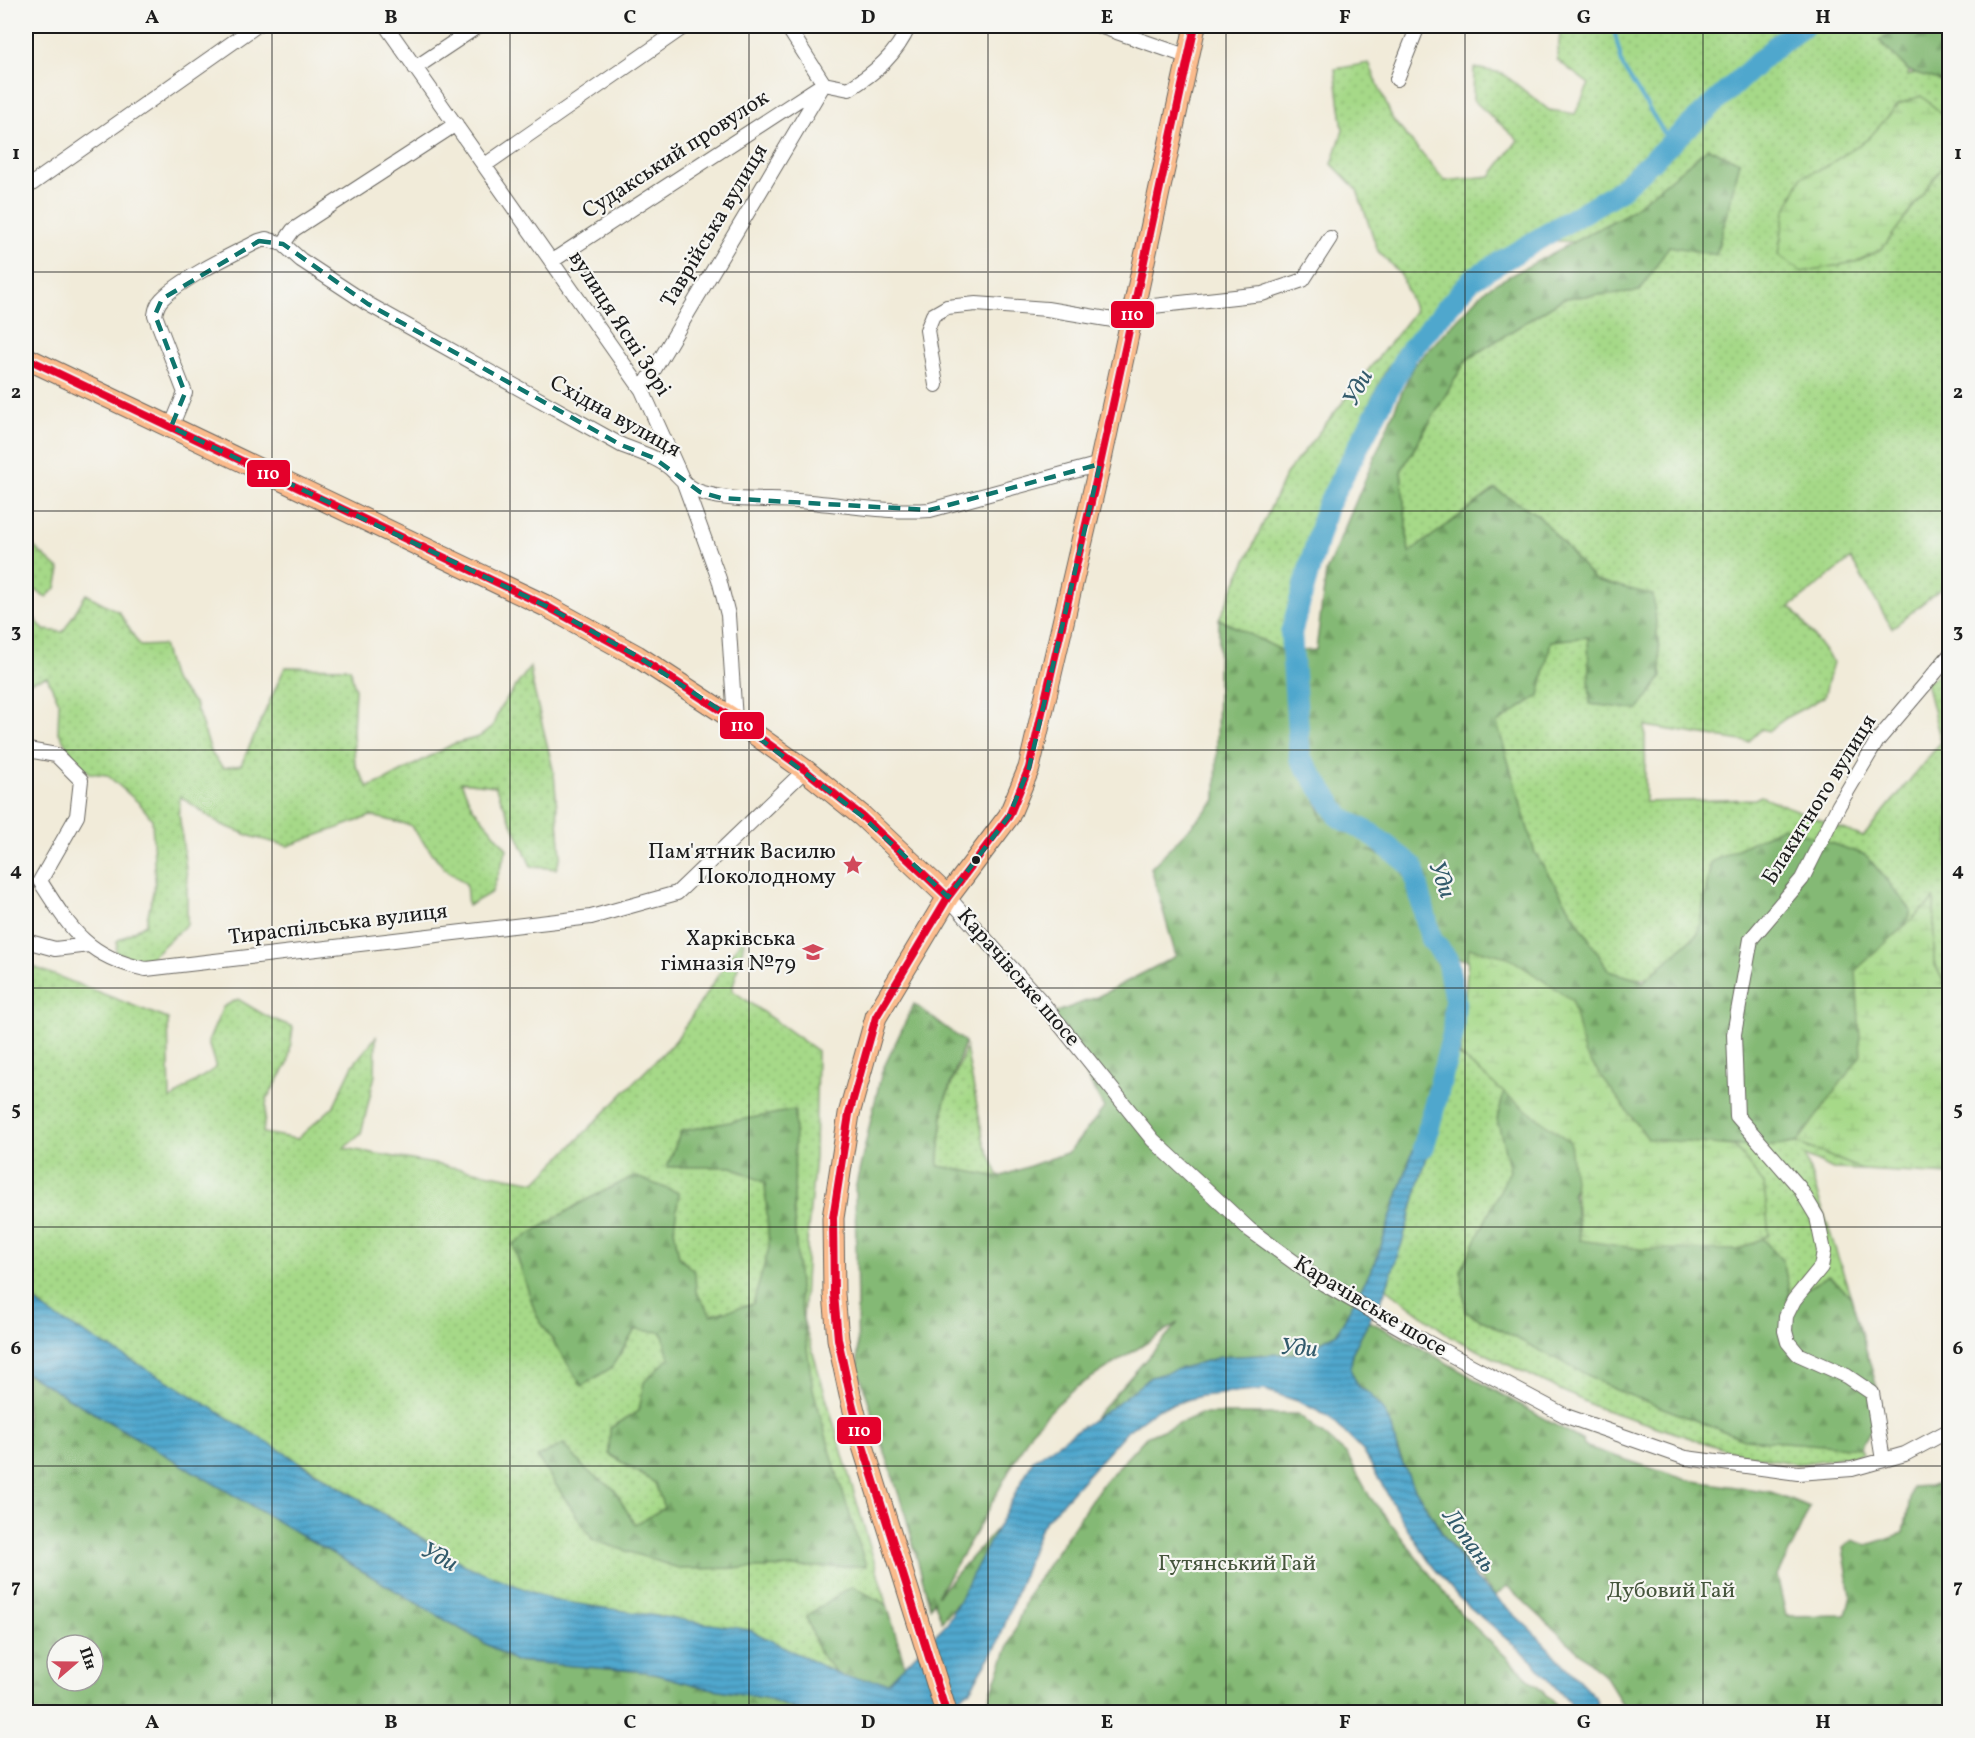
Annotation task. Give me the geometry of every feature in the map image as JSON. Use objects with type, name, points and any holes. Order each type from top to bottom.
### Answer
[{"type":"main road","points":[[946,1713],[863,1446],[838,1339],[834,1294],[833,1218],[849,1114],[876,1017],[948,897],[1009,816],[1029,768],[1100,464],[1196,26]]},
{"type":"main road","name":"Карачівське шосе","points":[[26,358],[546,606],[637,656],[735,720],[805,770],[862,816],[948,897]]},
{"type":"street","points":[[26,188],[256,26]]},
{"type":"street","name":"вулиця Ясні Зорі","points":[[386,26],[642,390],[684,483],[719,579],[728,615],[735,720]]},
{"type":"street","points":[[415,68],[478,26]]},
{"type":"street","points":[[485,165],[686,26]]},
{"type":"street","points":[[787,26],[824,84],[849,88],[874,73],[902,41],[909,26]]},
{"type":"street","points":[[1099,26],[1189,57]]},
{"type":"street","points":[[1397,79],[1418,26]]},
{"type":"street","name":"Судакський провулок","points":[[552,261],[824,84]]},
{"type":"street","name":"Таврійська вулиця","points":[[642,390],[824,84]]},
{"type":"street","points":[[171,427],[185,393],[155,315],[162,298],[185,282],[259,241],[266,239],[283,244],[293,230],[456,124]]},
{"type":"street","points":[[936,385],[927,330],[933,315],[947,307],[976,304],[1133,315],[1262,294],[1303,280],[1330,238]]},
{"type":"street","name":"Східна вулиця","points":[[283,244],[301,260],[368,304],[621,445],[654,458],[670,468],[684,483],[700,492],[721,498],[800,501],[904,512],[930,510],[1100,464]]},
{"type":"street","name":"Блакитного вулиця","points":[[1883,1460],[1872,1393],[1847,1376],[1798,1354],[1788,1342],[1785,1331],[1786,1316],[1794,1300],[1821,1267],[1824,1251],[1817,1217],[1799,1187],[1737,1116],[1734,1034],[1751,939],[1802,879],[1839,805],[1877,741],[1950,655]]},
{"type":"street","name":"Тираспільська вулиця","points":[[26,748],[56,755],[81,780],[77,816],[40,881],[68,925],[89,945],[124,965],[146,969],[591,917],[676,893],[805,770]]},
{"type":"street","name":"Карачівське шосе","points":[[948,897],[1040,1000],[1153,1140],[1250,1230],[1324,1284],[1406,1331],[1566,1416],[1686,1458],[1798,1473],[1852,1469],[1905,1454],[1950,1430]]},
{"type":"street","points":[[26,941],[55,949],[89,945]]},
{"type":"highlighted area","points":[[259,241],[283,244],[368,304],[621,445],[654,458],[700,492],[721,498],[930,510],[1100,464],[1029,768],[1009,816],[948,897],[862,816],[735,720],[637,656],[546,606],[171,427],[185,393],[155,315],[162,299]]},
{"type":"green space","points":[[1561,26],[1799,26],[1748,66],[1615,187],[1469,269],[1387,368],[1330,483],[1285,652],[1219,619],[1286,474],[1415,311],[1401,275],[1378,251],[1357,190],[1332,164],[1343,130],[1335,69],[1369,63],[1393,120],[1445,181],[1491,176],[1518,140],[1473,100],[1474,68],[1502,73],[1549,110],[1575,114],[1589,84],[1557,60]]},
{"type":"green space","points":[[1814,26],[1949,26],[1949,51],[1909,71],[1908,76],[1949,57],[1949,582],[1892,628],[1851,559],[1789,608],[1793,609],[1833,662],[1824,697],[1789,716],[1768,731],[1762,729],[1748,742],[1645,726],[1645,802],[1755,799],[1761,796],[1863,837],[1941,742],[1926,682],[1949,667],[1949,992],[1934,963],[1923,960],[1658,976],[1616,981],[1538,878],[1409,553],[1401,471],[1466,360],[1564,298],[1640,291],[1661,249],[1547,240],[1626,192],[1776,55]]},
{"type":"green space","points":[[1949,28],[1949,83],[1909,71],[1879,40],[1893,33]]},
{"type":"green space","points":[[1921,96],[1946,117],[1949,124],[1949,157],[1882,249],[1855,262],[1802,272],[1778,255],[1785,212],[1802,176],[1824,168],[1868,139],[1899,104]]},
{"type":"green space","points":[[1708,148],[1740,162],[1716,255],[1669,246],[1640,291],[1564,298],[1466,360],[1401,471],[1409,553],[1495,489],[1538,515],[1595,580],[1653,595],[1662,677],[1638,710],[1590,704],[1588,637],[1551,641],[1539,696],[1497,723],[1535,853],[1609,971],[1644,981],[1698,933],[1711,862],[1783,827],[1866,855],[1911,910],[1886,974],[1863,1131],[1777,1146],[1651,1144],[1513,968],[1432,954],[1440,970],[1447,1009],[1443,1066],[1376,1261],[1337,1333],[1302,1353],[1220,1357],[1149,1378],[942,1621],[934,1600],[930,1607],[906,1517],[858,1369],[855,1189],[882,1071],[914,1004],[965,1042],[944,1103],[938,1166],[999,1177],[1069,1152],[1104,1108],[1052,1014],[1097,997],[1176,956],[1151,868],[1216,800],[1219,619],[1285,652],[1316,650],[1326,572],[1413,366],[1487,288],[1628,213]],"holes":[[[1285,656],[1310,759],[1323,822],[1286,707]],[[1367,850],[1418,865],[1431,952],[1423,937],[1413,892],[1395,860]],[[1178,1323],[937,1596],[974,1535],[1031,1431],[1069,1392]]]},
{"type":"green space","points":[[26,529],[34,547],[60,570],[56,588],[46,597],[26,584]]},
{"type":"green space","points":[[86,594],[119,612],[140,646],[163,645],[173,680],[195,704],[212,754],[223,768],[241,765],[285,667],[350,668],[355,689],[353,732],[355,765],[368,787],[384,781],[453,744],[479,737],[492,727],[500,708],[530,667],[554,773],[561,856],[556,869],[531,866],[495,786],[461,782],[472,806],[507,849],[492,892],[468,906],[466,884],[444,868],[410,825],[371,816],[288,846],[253,837],[220,824],[180,796],[179,813],[187,877],[187,924],[150,958],[131,960],[116,952],[117,941],[146,924],[155,883],[152,819],[140,804],[107,775],[90,773],[75,760],[58,731],[59,703],[47,677],[26,683],[26,608],[44,630],[63,632]]},
{"type":"green space","points":[[1934,899],[1934,963],[1949,992],[1949,1175],[1864,1170],[1797,1143],[1861,1055],[1856,970]]},
{"type":"green space","points":[[747,931],[732,990],[817,1051],[815,1158],[803,1319],[887,1605],[840,1677],[550,1605],[465,1565],[315,1471],[54,1316],[26,1292],[26,964],[168,1019],[170,1100],[216,1068],[208,1042],[223,1007],[238,999],[266,1016],[293,1027],[288,1064],[267,1098],[263,1133],[297,1139],[333,1107],[353,1065],[376,1037],[375,1075],[361,1134],[344,1148],[536,1182],[676,1040]]},
{"type":"green space","points":[[1469,948],[1508,957],[1572,1000],[1584,1053],[1648,1139],[1734,1146],[1764,1184],[1769,1235],[1738,1250],[1640,1249],[1580,1240],[1570,1142],[1509,1097],[1460,1055]]},
{"type":"green space","points":[[966,1048],[984,1142],[999,1177],[938,1166],[944,1103]]},
{"type":"green space","points":[[1453,1052],[1511,1088],[1524,1162],[1507,1242],[1860,1448],[1863,1454],[1797,1464],[1730,1451],[1596,1407],[1453,1338],[1386,1288]]},
{"type":"green space","points":[[1508,1078],[1589,1127],[1573,1193],[1580,1240],[1730,1244],[1762,1238],[1783,1261],[1791,1298],[1829,1275],[1851,1297],[1881,1402],[1869,1433],[1860,1448],[1744,1439],[1616,1390],[1466,1312],[1461,1271],[1510,1170],[1497,1119]]},
{"type":"green space","points":[[795,1110],[794,1215],[800,1300],[813,1389],[866,1566],[681,1569],[593,1540],[537,1457],[564,1444],[586,1470],[614,1489],[635,1525],[664,1508],[655,1483],[609,1454],[610,1428],[639,1411],[644,1382],[669,1358],[662,1332],[635,1330],[611,1368],[582,1386],[536,1315],[513,1244],[582,1202],[634,1176],[679,1193],[674,1229],[679,1257],[695,1272],[696,1292],[711,1315],[753,1304],[769,1248],[765,1183],[732,1167],[667,1167],[681,1131]]},
{"type":"green space","points":[[1797,1143],[1864,1170],[1833,1169],[1805,1156],[1851,1297],[1795,1308],[1762,1238],[1734,1146]]},
{"type":"green space","name":"Дубовий Гай","points":[[1369,1321],[1412,1343],[1583,1441],[1584,1446],[1687,1480],[1771,1492],[1810,1507],[1777,1575],[1786,1616],[1846,1615],[1851,1595],[1843,1548],[1853,1540],[1867,1545],[1904,1533],[1912,1487],[1929,1486],[1949,1480],[1949,1712],[1627,1712],[1605,1676],[1507,1586],[1495,1596],[1446,1539],[1410,1480],[1396,1446],[1392,1427],[1371,1395],[1358,1386],[1351,1371],[1352,1353]]},
{"type":"green space","points":[[26,1373],[515,1661],[647,1672],[703,1687],[765,1698],[802,1712],[26,1712]]},
{"type":"green space","name":"Гутянський Гай","points":[[1201,1414],[1298,1414],[1347,1455],[1370,1497],[1461,1614],[1562,1712],[984,1712],[1028,1594],[1101,1486],[1146,1437]]},
{"type":"green space","points":[[852,1586],[887,1605],[905,1666],[888,1682],[840,1677],[820,1654],[806,1616]]},
{"type":"water","points":[[1440,1112],[1402,1243],[1385,1292],[1352,1353],[1351,1371],[1358,1386],[1371,1395],[1384,1412],[1392,1427],[1397,1450],[1410,1480],[1443,1535],[1476,1579],[1533,1632],[1595,1697],[1600,1712],[1573,1712],[1573,1707],[1532,1661],[1459,1598],[1430,1563],[1402,1520],[1363,1451],[1329,1417],[1300,1402],[1265,1390],[1200,1396],[1157,1409],[1126,1432],[1041,1526],[997,1646],[969,1691],[938,1712],[802,1712],[765,1698],[703,1687],[647,1672],[515,1661],[26,1373],[26,1295],[54,1316],[175,1385],[465,1565],[552,1600],[750,1630],[844,1677],[888,1682],[947,1623],[1033,1460],[1112,1407],[1151,1377],[1220,1357],[1302,1353],[1337,1333],[1376,1261],[1423,1120]]},
{"type":"waterway","points":[[1613,26],[1623,67],[1671,144]]},
{"type":"waterway","name":"Уди","points":[[1424,1146],[1453,1034],[1455,1000],[1447,959],[1431,939],[1413,867],[1370,833],[1341,818],[1300,758],[1291,633],[1327,506],[1407,354],[1472,279],[1619,191],[1776,46],[1804,26]]},
{"type":"transit line","name":"110","points":[[946,1712],[863,1446],[850,1395],[838,1339],[834,1294],[833,1218],[849,1114],[876,1017],[948,897],[1009,816],[1029,768],[1100,464],[1195,26]]},
{"type":"transit line","name":"110","points":[[26,358],[546,606],[637,656],[735,720],[805,770],[862,816],[948,897]]},
{"type":"place","name":"Пам'ятник Василю Поколодному","points":[[853,865]]},
{"type":"place","name":"Харківська гімназія №79","points":[[813,952]]},
{"type":"water label","name":"Лопань","points":[[1468,1541]]}]
